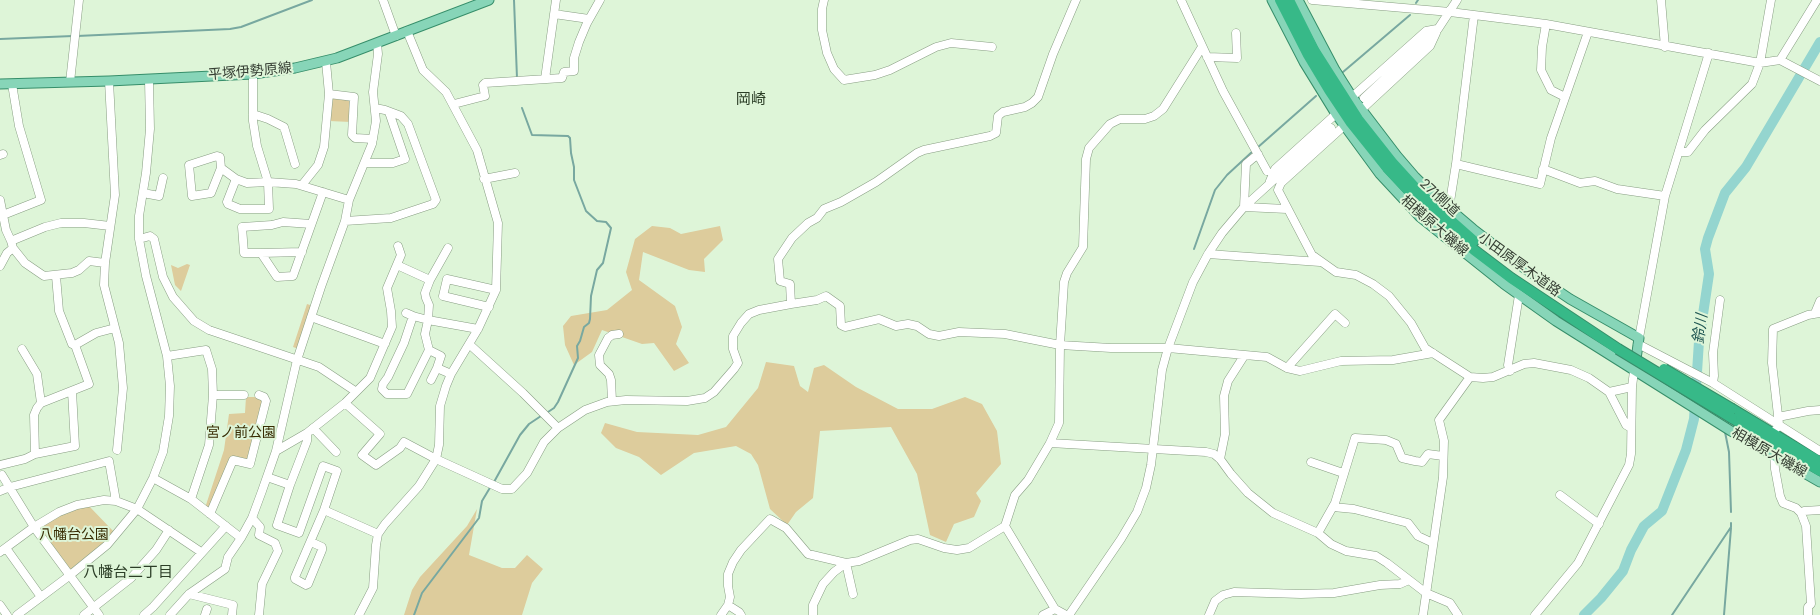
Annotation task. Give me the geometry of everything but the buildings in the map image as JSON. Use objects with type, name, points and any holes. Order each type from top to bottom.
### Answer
[{"type":"highway","name":"小田原厚木道路","points":[[1280,0],[1308,55],[1351,123],[1387,168],[1418,201],[1474,250],[1511,278],[1619,346],[1732,413],[1820,462]]},
{"type":"highway","name":"小田原厚木道路","points":[[1288,0],[1314,50],[1358,119],[1392,162],[1422,194],[1478,244],[1514,272],[1619,346]]},
{"type":"highway","name":"小田原厚木道路","points":[[1732,413],[1820,471]]},
{"type":"main road","name":"平塚伊勢原線","points":[[0,84],[149,80],[253,74],[296,68],[326,62],[489,0]]},
{"type":"main road","name":"相模原大磯線","points":[[1272,0],[1336,123],[1420,217],[1556,322],[1731,431],[1820,482]]},
{"type":"main road","name":"271側道","points":[[1298,0],[1335,70],[1361,100],[1415,176],[1472,229],[1524,268],[1570,299],[1639,341]]},
{"type":"main road","points":[[1634,371],[1639,341]]},
{"type":"street","points":[[70,82],[79,0]]},
{"type":"street","points":[[383,0],[396,36]]},
{"type":"street","points":[[545,79],[556,0]]},
{"type":"street","points":[[454,104],[485,96],[483,85],[485,83],[562,78],[564,72],[574,71],[574,58],[589,19],[600,0]]},
{"type":"street","points":[[824,0],[822,30],[827,53],[834,69],[844,80],[875,75],[890,70],[936,47],[951,43],[992,47]]},
{"type":"street","points":[[790,304],[790,284],[780,281],[778,259],[792,238],[808,223],[817,218],[824,209],[841,202],[876,182],[917,153],[990,136],[996,133],[998,116],[1003,112],[1025,107],[1032,103],[1038,96],[1053,54],[1076,0]]},
{"type":"street","points":[[1181,0],[1223,91],[1267,171]]},
{"type":"street","points":[[1312,0],[1450,12],[1546,24],[1760,63],[1780,60],[1820,81]]},
{"type":"street","points":[[1369,0],[1388,7]]},
{"type":"street","points":[[1361,100],[1430,46],[1438,29],[1457,0]]},
{"type":"street","points":[[1661,0],[1665,46]]},
{"type":"street","points":[[1679,152],[1688,152],[1705,130],[1752,84],[1760,63],[1771,0]]},
{"type":"street","points":[[1780,60],[1817,0]]},
{"type":"street","points":[[554,14],[589,19]]},
{"type":"street","points":[[1449,208],[1474,15]]},
{"type":"street","points":[[1546,24],[1541,70],[1551,90],[1565,97]]},
{"type":"street","points":[[1361,100],[1426,31],[1438,29]]},
{"type":"street","points":[[359,615],[373,588],[378,534],[419,486],[436,459],[439,445],[440,406],[450,374],[478,329],[496,290],[498,223],[477,150],[446,92],[423,70],[407,31]]},
{"type":"street","points":[[1456,164],[1540,184],[1550,138],[1588,32]]},
{"type":"street","points":[[1207,57],[1237,58],[1236,33]]},
{"type":"street","points":[[171,614],[189,594],[225,569],[228,557],[252,518],[267,477],[276,451],[297,360],[345,221],[349,200],[373,139],[376,121],[374,92],[378,54],[377,43]]},
{"type":"street","points":[[721,615],[728,605],[730,597],[728,574],[733,562],[770,518],[786,528],[808,554],[846,563],[859,561],[910,540],[918,539],[944,548],[957,550],[969,548],[1005,526],[1015,495],[1028,480],[1050,443],[1059,423],[1060,345],[1064,282],[1067,272],[1083,246],[1086,159],[1090,148],[1110,124],[1120,119],[1145,119],[1154,116],[1163,109],[1202,47]]},
{"type":"street","points":[[1709,53],[1666,196],[1639,341],[1675,364],[1712,383],[1820,451]]},
{"type":"street","points":[[302,185],[318,165],[324,147],[329,94],[326,62]]},
{"type":"street","points":[[236,179],[227,202],[228,204],[240,210],[269,209],[268,182],[257,146],[253,114],[253,74]]},
{"type":"street","points":[[17,615],[107,545],[137,509],[153,478],[163,452],[170,416],[167,356],[146,276],[139,239],[150,129],[149,80]]},
{"type":"street","points":[[109,81],[114,195],[104,264],[106,293],[119,343],[123,388],[117,450]]},
{"type":"street","points":[[3,215],[41,200],[19,126],[12,84]]},
{"type":"street","points":[[329,94],[354,97],[352,136],[355,138],[373,139]]},
{"type":"street","points":[[345,221],[391,218],[433,204],[436,200],[408,124],[401,116],[375,108]]},
{"type":"street","points":[[365,163],[393,163],[405,159],[389,112]]},
{"type":"street","points":[[253,114],[284,127],[295,162],[286,163]]},
{"type":"street","points":[[1005,526],[1055,609],[1067,615],[1122,539],[1137,512],[1146,488],[1162,370],[1168,348],[1193,282],[1208,254],[1222,233],[1244,207],[1336,123]]},
{"type":"street","points":[[1336,123],[1281,183],[1278,190],[1312,255],[1336,272],[1356,275],[1390,296],[1411,323],[1425,348],[1470,377],[1483,378],[1510,371],[1524,364],[1544,364],[1571,370],[1589,378],[1609,392],[1626,424],[1631,428]]},
{"type":"street","points":[[1244,207],[1246,164],[1256,151]]},
{"type":"street","points":[[221,168],[211,193],[192,196],[189,166],[217,156],[220,157],[221,168],[236,179],[247,183],[268,182],[302,185],[349,200]]},
{"type":"street","points":[[1543,169],[1580,183],[1595,181],[1617,189],[1666,196]]},
{"type":"street","points":[[484,179],[514,174]]},
{"type":"street","points":[[143,193],[161,196],[163,178]]},
{"type":"street","points":[[261,253],[277,277],[293,276],[323,192]]},
{"type":"street","points":[[0,200],[6,230],[12,245],[26,263],[44,276],[56,276],[79,270],[89,261],[104,264]]},
{"type":"street","points":[[1244,207],[1287,209]]},
{"type":"street","points":[[302,252],[244,253],[242,227],[272,225],[283,222],[311,224]]},
{"type":"street","points":[[0,266],[12,245],[45,227],[61,223],[110,226]]},
{"type":"street","points":[[139,239],[150,236],[154,239],[164,278],[172,297],[194,322],[209,330],[319,367],[356,391]]},
{"type":"street","points":[[276,451],[310,430],[345,403],[370,378],[392,327],[387,288],[401,255],[398,246]]},
{"type":"street","points":[[448,248],[425,293],[429,305],[428,320],[425,334],[429,350],[407,394],[387,394],[382,389],[404,343],[410,314],[428,320],[478,329]]},
{"type":"street","points":[[1208,254],[1321,262]]},
{"type":"street","points":[[396,265],[430,280]]},
{"type":"street","points":[[34,454],[34,415],[42,403],[89,384],[75,345],[72,344],[59,312],[56,276]]},
{"type":"street","points":[[489,307],[443,296],[447,279],[496,290]]},
{"type":"street","points":[[1510,371],[1508,365],[1519,295]]},
{"type":"street","points":[[345,403],[380,434],[362,455],[376,465],[400,448],[404,442],[494,486],[502,489],[512,489],[527,474],[544,442],[558,428],[584,410],[612,401],[687,401],[705,398],[714,392],[738,363],[733,349],[733,336],[740,323],[750,314],[759,310],[818,300],[826,296],[840,306],[841,325],[845,327],[879,319],[896,326],[908,324],[918,326],[929,334],[940,336],[959,332],[1005,334],[1060,345],[1111,348],[1168,348],[1267,357],[1287,368],[1300,371],[1342,361],[1393,360],[1432,353]]},
{"type":"street","points":[[1712,383],[1714,376],[1713,352],[1720,300]]},
{"type":"street","points":[[1777,423],[1772,363],[1773,329],[1818,313],[1820,301]]},
{"type":"street","points":[[1287,368],[1335,314],[1345,323]]},
{"type":"street","points":[[311,317],[385,344]]},
{"type":"street","points":[[75,345],[96,333],[115,328]]},
{"type":"street","points":[[612,401],[611,380],[609,374],[600,365],[599,355],[608,338],[619,334]]},
{"type":"street","points":[[469,344],[558,428]]},
{"type":"street","points":[[22,349],[36,374],[42,403]]},
{"type":"street","points":[[167,356],[206,350],[212,369],[213,395],[209,445],[191,499]]},
{"type":"street","points":[[429,350],[441,356],[431,380]]},
{"type":"street","points":[[1220,459],[1225,434],[1224,396],[1228,381],[1244,356]]},
{"type":"street","points":[[437,368],[450,374]]},
{"type":"street","points":[[1535,615],[1578,563],[1629,465],[1634,371]]},
{"type":"street","points":[[1423,615],[1443,477],[1444,441],[1439,420],[1470,377]]},
{"type":"street","points":[[370,378],[383,384]]},
{"type":"street","points":[[1609,392],[1632,387]]},
{"type":"street","points":[[0,465],[25,459],[34,454],[75,446],[72,391]]},
{"type":"street","points":[[213,395],[244,394]]},
{"type":"street","points":[[210,514],[233,460],[250,464],[266,401],[264,397],[259,395]]},
{"type":"street","points":[[1777,423],[1808,411],[1820,410]]},
{"type":"street","points":[[310,430],[336,452]]},
{"type":"street","points":[[310,430],[277,525],[299,533],[323,466],[337,471],[324,510],[295,577],[295,579],[306,585],[322,550],[322,547],[311,542]]},
{"type":"street","points":[[1318,534],[1333,507],[1355,438],[1386,440],[1396,444],[1402,458],[1415,461],[1422,462],[1428,454],[1443,456]]},
{"type":"street","points":[[1050,443],[1206,452],[1220,459],[1248,493],[1273,513],[1318,534],[1331,544],[1346,550],[1376,556],[1426,593],[1450,603],[1458,615]]},
{"type":"street","points":[[1774,454],[1780,496],[1783,503],[1796,508],[1801,513],[1806,526],[1811,604],[1808,607],[1808,615]]},
{"type":"street","points":[[0,492],[10,487],[108,461],[116,502]]},
{"type":"street","points":[[1311,462],[1343,473]]},
{"type":"street","points":[[2,475],[34,526],[99,615]]},
{"type":"street","points":[[267,477],[290,485]]},
{"type":"street","points":[[153,478],[191,499],[241,538]]},
{"type":"street","points":[[1560,495],[1599,524]]},
{"type":"street","points":[[41,597],[3,550],[34,526],[59,512],[77,505],[104,500],[137,509],[201,552]]},
{"type":"street","points":[[1333,507],[1354,509],[1408,523],[1418,536],[1433,543]]},
{"type":"street","points":[[324,510],[378,534]]},
{"type":"street","points":[[1801,513],[1804,511],[1820,510]]},
{"type":"street","points":[[252,518],[260,527],[259,535],[275,543],[278,551],[262,584],[259,615]]},
{"type":"street","points":[[144,615],[226,526]]},
{"type":"street","points":[[84,615],[131,578],[156,550],[169,530]]},
{"type":"street","points":[[846,563],[853,594]]},
{"type":"street","points":[[813,615],[813,605],[823,584],[846,563]]},
{"type":"street","points":[[1209,615],[1214,602],[1223,595],[1234,592],[1334,593],[1380,585],[1400,584],[1409,580]]},
{"type":"street","points":[[252,589],[261,591]]},
{"type":"street","points":[[189,594],[233,605],[232,615]]},
{"type":"street","points":[[1811,604],[1820,603]]},
{"type":"street","points":[[0,605],[7,615]]},
{"type":"street","points":[[728,605],[741,615]]},
{"type":"street","points":[[1043,615],[1055,609]]},
{"type":"street","points":[[171,614],[182,615]]},
{"type":"green space","points":[[333,97],[351,98],[351,122],[329,121],[330,99]]},
{"type":"green space","points":[[652,226],[670,228],[681,234],[720,226],[723,240],[704,259],[705,272],[689,270],[643,252],[639,280],[675,306],[682,327],[676,344],[689,363],[674,371],[654,343],[642,344],[602,330],[592,352],[574,365],[565,345],[563,326],[571,316],[607,310],[632,290],[626,272],[635,239]]},
{"type":"green space","points":[[187,264],[190,265],[181,291],[175,285],[171,265],[178,268]]},
{"type":"green space","points":[[307,304],[313,306],[299,349],[293,347]]},
{"type":"green space","points":[[766,362],[794,366],[800,386],[808,392],[814,368],[824,365],[856,387],[898,409],[932,409],[965,397],[982,404],[997,431],[1001,464],[976,493],[981,501],[974,517],[954,524],[946,542],[930,535],[917,474],[891,427],[820,431],[813,498],[796,512],[787,525],[770,509],[758,465],[751,454],[736,446],[694,453],[661,475],[639,457],[616,448],[601,433],[605,423],[637,432],[698,435],[726,427],[758,388]]},
{"type":"green space","name":"宮ノ前公園","points":[[246,397],[261,397],[264,400],[249,462],[234,459],[209,510],[205,508],[224,450],[229,414],[245,413]]},
{"type":"green space","name":"八幡台公園","points":[[89,506],[115,533],[69,569],[38,526],[70,510]]},
{"type":"green space","points":[[477,509],[469,555],[502,568],[515,568],[527,555],[543,569],[532,583],[522,615],[404,615],[412,590],[420,577],[467,526]]},
{"type":"waterway","points":[[77,36],[230,29],[241,27],[312,0]]},
{"type":"waterway","points":[[514,0],[517,78]]},
{"type":"waterway","points":[[1343,72],[1410,15]]},
{"type":"waterway","points":[[0,39],[73,36]]},
{"type":"waterway","name":"鈴川","points":[[1584,615],[1623,571],[1631,550],[1644,526],[1662,511],[1686,450],[1694,419],[1699,341],[1709,274],[1705,249],[1708,238],[1725,193],[1746,167],[1820,42]]},
{"type":"waterway","points":[[1257,148],[1316,96]]},
{"type":"waterway","points":[[522,108],[532,135],[568,136],[570,138],[574,180],[586,211],[597,221],[606,222],[611,228],[603,263],[597,270],[591,296],[589,323],[584,327],[577,346],[578,358],[558,402],[554,408],[545,414]]},
{"type":"waterway","points":[[1194,249],[1215,190],[1227,175],[1253,151]]},
{"type":"waterway","points":[[494,482],[520,435],[529,424],[541,416]]},
{"type":"waterway","points":[[1725,432],[1729,452],[1731,512]]},
{"type":"waterway","points":[[414,615],[422,593],[479,518],[482,501],[491,486]]},
{"type":"waterway","points":[[1672,615],[1731,527],[1731,523]]},
{"type":"waterway","points":[[1724,615],[1731,528]]},
{"type":"district","name":"岡崎","points":[[751,100]]},
{"type":"district","name":"八幡台二丁目","points":[[128,573]]}]
